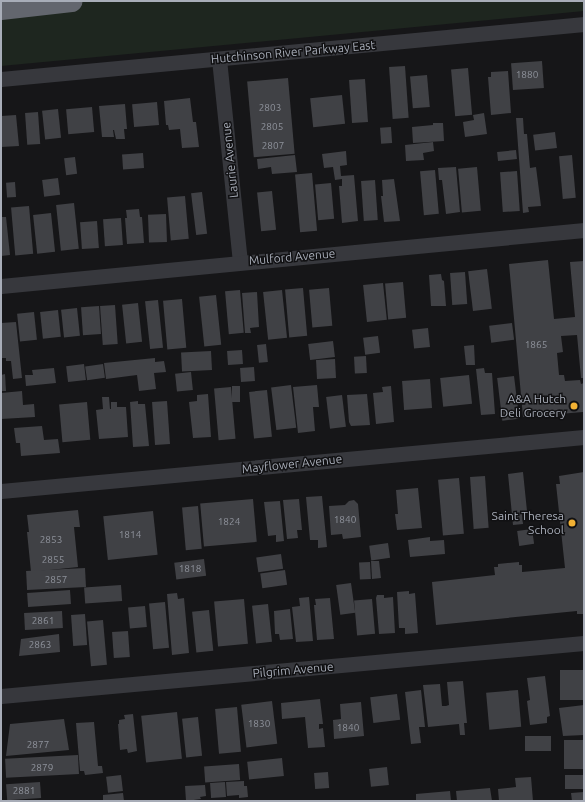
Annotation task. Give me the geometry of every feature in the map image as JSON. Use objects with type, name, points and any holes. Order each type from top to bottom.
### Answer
[{"type":"highway","points":[[1,9],[72,1]]},
{"type":"street","name":"Hutchinson River Parkway East","points":[[1,79],[584,24]]},
{"type":"street","name":"Laurie Avenue","points":[[219,59],[240,262]]},
{"type":"street","name":"Mulford Avenue","points":[[1,286],[584,230]]},
{"type":"street","name":"Mayflower Avenue","points":[[1,491],[584,437]]},
{"type":"street","name":"Pilgrim Avenue","points":[[1,696],[584,643]]},
{"type":"shaded area","points":[[1,1],[584,1],[584,11],[1,66]]},
{"type":"building","points":[[542,61],[544,88],[513,90],[511,63]]},
{"type":"building","points":[[405,66],[409,118],[393,119],[389,67]]},
{"type":"building","points":[[468,68],[472,115],[455,116],[451,69]]},
{"type":"building","points":[[508,71],[511,113],[491,115],[488,77],[491,77],[491,72]]},
{"type":"building","points":[[427,75],[430,107],[413,108],[410,76]]},
{"type":"building","points":[[288,78],[295,154],[254,157],[247,82]]},
{"type":"building","points":[[365,79],[368,122],[352,123],[349,80]]},
{"type":"building","points":[[342,95],[345,124],[313,127],[310,98]]},
{"type":"building","points":[[190,98],[193,122],[196,122],[199,147],[182,148],[180,129],[169,130],[168,125],[166,125],[164,101]]},
{"type":"building","points":[[157,102],[159,125],[134,127],[132,104]]},
{"type":"building","points":[[125,104],[127,129],[124,129],[125,139],[116,139],[114,130],[114,137],[102,137],[99,106]]},
{"type":"building","points":[[92,107],[94,132],[68,134],[66,109]]},
{"type":"building","points":[[58,109],[61,138],[45,140],[42,111]]},
{"type":"building","points":[[38,112],[40,144],[27,145],[25,113]]},
{"type":"building","points":[[484,113],[487,134],[465,137],[463,122],[474,120],[473,115]]},
{"type":"building","points":[[16,115],[19,146],[1,147],[1,116]]},
{"type":"building","points":[[516,118],[523,118],[524,134],[527,134],[530,168],[536,167],[541,206],[528,207],[529,212],[523,213]]},
{"type":"building","points":[[433,123],[443,123],[444,141],[413,143],[412,127],[433,125]]},
{"type":"building","points":[[391,127],[392,143],[381,144],[380,128]]},
{"type":"building","points":[[555,132],[557,148],[535,151],[533,135]]},
{"type":"building","points":[[433,142],[434,151],[423,153],[424,160],[406,161],[405,145]]},
{"type":"building","points":[[516,150],[517,159],[498,161],[497,152]]},
{"type":"building","points":[[346,151],[347,165],[340,166],[341,176],[354,175],[358,221],[342,223],[339,186],[342,186],[342,179],[335,180],[333,167],[324,168],[322,154]]},
{"type":"building","points":[[143,153],[144,168],[123,169],[122,154]]},
{"type":"building","points":[[295,155],[297,172],[272,174],[271,167],[258,169],[257,159]]},
{"type":"building","points":[[572,155],[576,198],[563,199],[559,156]]},
{"type":"building","points":[[75,157],[77,174],[66,175],[64,158]]},
{"type":"building","points":[[456,167],[460,212],[446,214],[442,180],[439,180],[438,168]]},
{"type":"building","points":[[477,167],[481,211],[462,212],[458,169]]},
{"type":"building","points":[[435,170],[439,214],[424,215],[420,171]]},
{"type":"building","points":[[517,171],[520,211],[503,212],[500,172]]},
{"type":"building","points":[[312,173],[317,231],[300,232],[295,174]]},
{"type":"building","points":[[58,178],[60,195],[44,197],[42,180]]},
{"type":"building","points":[[394,179],[400,221],[384,222],[381,196],[383,196],[382,180]]},
{"type":"building","points":[[375,180],[378,220],[364,221],[361,181]]},
{"type":"building","points":[[15,182],[16,197],[7,198],[6,183]]},
{"type":"building","points":[[331,183],[334,219],[318,220],[315,184]]},
{"type":"building","points":[[272,191],[276,230],[261,231],[257,193]]},
{"type":"building","points":[[202,192],[207,234],[196,235],[191,193]]},
{"type":"building","points":[[185,196],[189,239],[171,240],[167,198]]},
{"type":"building","points":[[74,203],[79,249],[61,251],[56,205]]},
{"type":"building","points":[[29,206],[33,254],[15,255],[11,208]]},
{"type":"building","points":[[139,209],[140,217],[142,217],[144,243],[127,244],[125,218],[127,218],[126,210]]},
{"type":"building","points":[[51,213],[55,252],[37,254],[33,215]]},
{"type":"building","points":[[166,214],[167,242],[149,243],[148,215]]},
{"type":"building","points":[[1,217],[6,217],[10,255],[1,256]]},
{"type":"building","points":[[121,218],[123,245],[105,246],[103,219]]},
{"type":"building","points":[[97,221],[99,248],[82,249],[80,222]]},
{"type":"building","points":[[548,260],[554,319],[575,317],[570,262],[584,261],[584,378],[581,378],[577,335],[561,336],[563,352],[557,353],[559,375],[564,375],[565,381],[580,380],[581,384],[584,383],[583,412],[523,417],[509,264]]},
{"type":"building","points":[[487,269],[492,309],[473,311],[468,271]]},
{"type":"building","points":[[465,272],[467,304],[452,305],[450,273]]},
{"type":"building","points":[[441,274],[442,280],[444,281],[446,306],[431,306],[429,275]]},
{"type":"building","points":[[403,282],[406,318],[388,319],[385,284]]},
{"type":"building","points":[[383,283],[387,320],[367,322],[363,285]]},
{"type":"building","points":[[303,288],[307,336],[289,337],[285,290]]},
{"type":"building","points":[[329,288],[332,326],[312,328],[309,290]]},
{"type":"building","points":[[240,290],[244,333],[229,334],[225,291]]},
{"type":"building","points":[[282,290],[287,338],[268,340],[263,292]]},
{"type":"building","points":[[257,292],[259,327],[250,328],[251,333],[245,333],[242,293]]},
{"type":"building","points":[[216,295],[221,345],[204,347],[199,297]]},
{"type":"building","points":[[182,299],[186,348],[167,349],[163,301]]},
{"type":"building","points":[[158,300],[163,348],[150,349],[145,301]]},
{"type":"building","points":[[138,303],[142,342],[126,343],[122,305]]},
{"type":"building","points":[[115,305],[118,344],[103,345],[100,306]]},
{"type":"building","points":[[99,306],[101,334],[83,335],[81,307]]},
{"type":"building","points":[[77,308],[80,336],[64,338],[61,310]]},
{"type":"building","points":[[58,310],[61,337],[43,339],[40,312]]},
{"type":"building","points":[[34,312],[37,340],[20,342],[17,314]]},
{"type":"building","points":[[16,322],[22,378],[13,379],[11,361],[6,361],[6,358],[1,358],[1,323]]},
{"type":"building","points":[[512,323],[514,340],[491,343],[489,326]]},
{"type":"building","points":[[428,328],[430,347],[414,349],[412,330]]},
{"type":"building","points":[[378,336],[380,353],[365,355],[363,338]]},
{"type":"building","points":[[333,341],[335,357],[310,360],[308,344]]},
{"type":"building","points":[[266,344],[268,362],[259,363],[257,345]]},
{"type":"building","points":[[474,345],[475,365],[466,365],[464,346]]},
{"type":"building","points":[[242,350],[243,364],[228,365],[227,351]]},
{"type":"building","points":[[211,351],[212,370],[182,372],[181,353]]},
{"type":"building","points":[[366,356],[367,373],[355,374],[354,357]]},
{"type":"building","points":[[155,358],[155,362],[164,361],[166,372],[154,373],[156,389],[139,391],[137,375],[106,379],[104,363]]},
{"type":"building","points":[[335,359],[336,378],[317,379],[316,360]]},
{"type":"building","points":[[84,364],[86,380],[68,382],[66,366]]},
{"type":"building","points":[[103,364],[105,378],[87,380],[85,367]]},
{"type":"building","points":[[254,367],[255,381],[241,382],[240,368]]},
{"type":"building","points":[[54,368],[56,383],[26,386],[25,375],[33,375],[32,370]]},
{"type":"building","points":[[484,368],[485,373],[492,373],[495,414],[481,415],[476,369]]},
{"type":"building","points":[[191,372],[193,390],[177,392],[175,374]]},
{"type":"building","points":[[5,374],[6,391],[1,391],[1,375]]},
{"type":"building","points":[[469,375],[472,404],[443,407],[440,378]]},
{"type":"building","points":[[514,376],[519,419],[502,421],[497,378]]},
{"type":"building","points":[[430,379],[432,408],[404,410],[402,381]]},
{"type":"building","points":[[291,385],[296,428],[276,430],[271,387]]},
{"type":"building","points":[[317,385],[319,407],[313,407],[315,431],[298,433],[293,387]]},
{"type":"building","points":[[232,386],[240,386],[240,402],[232,402]]},
{"type":"building","points":[[391,386],[394,422],[376,424],[373,393],[383,392],[382,387]]},
{"type":"building","points":[[231,387],[236,439],[219,440],[214,388]]},
{"type":"building","points":[[267,390],[272,437],[254,439],[249,392]]},
{"type":"building","points":[[22,391],[23,405],[34,404],[35,417],[1,419],[1,393]]},
{"type":"building","points":[[208,394],[211,437],[193,438],[189,402],[197,401],[197,395]]},
{"type":"building","points":[[367,394],[370,425],[351,426],[349,422],[347,395]]},
{"type":"building","points":[[342,395],[346,427],[330,429],[326,397]]},
{"type":"building","points":[[102,397],[109,397],[110,409],[111,402],[117,402],[117,407],[126,407],[128,437],[99,439],[96,410],[103,409]]},
{"type":"building","points":[[138,401],[138,404],[145,404],[149,446],[133,447],[130,402]]},
{"type":"building","points":[[167,401],[170,444],[155,445],[152,402]]},
{"type":"building","points":[[87,402],[90,440],[62,442],[59,404]]},
{"type":"building","points":[[42,426],[44,440],[58,439],[60,453],[21,456],[20,443],[16,443],[14,428]]},
{"type":"building","points":[[523,472],[527,511],[522,512],[523,524],[513,525],[508,474]]},
{"type":"building","name":"Saint Theresa School","points":[[584,472],[584,614],[577,614],[577,611],[436,625],[432,582],[495,575],[494,567],[498,567],[498,564],[519,562],[519,565],[522,565],[522,572],[565,568],[556,484],[560,484],[559,476]]},
{"type":"building","points":[[485,476],[489,528],[474,529],[470,477]]},
{"type":"building","points":[[459,478],[464,534],[443,536],[438,480]]},
{"type":"building","points":[[418,488],[422,528],[397,530],[395,514],[398,514],[396,490]]},
{"type":"building","points":[[322,496],[327,547],[318,548],[318,540],[310,540],[306,497]]},
{"type":"building","points":[[253,499],[257,542],[204,546],[200,504]]},
{"type":"building","points":[[299,499],[302,530],[297,530],[298,538],[287,539],[283,500]]},
{"type":"building","points":[[354,500],[358,504],[361,537],[343,539],[342,534],[331,535],[329,506],[345,505],[349,501]]},
{"type":"building","points":[[280,501],[284,541],[276,542],[276,535],[268,536],[264,502]]},
{"type":"building","points":[[198,506],[202,549],[186,550],[182,507]]},
{"type":"building","points":[[78,510],[80,527],[74,527],[78,567],[31,572],[27,515]]},
{"type":"building","points":[[153,511],[158,555],[108,560],[103,516]]},
{"type":"building","points":[[532,529],[534,544],[519,546],[517,531]]},
{"type":"building","points":[[430,537],[430,541],[444,540],[445,554],[410,557],[408,540]]},
{"type":"building","points":[[388,543],[390,558],[371,560],[369,546]]},
{"type":"building","points":[[281,554],[283,569],[258,572],[256,557]]},
{"type":"building","points":[[204,559],[206,576],[176,580],[174,563]]},
{"type":"building","points":[[370,562],[371,579],[360,580],[359,563]]},
{"type":"building","points":[[370,562],[371,579],[360,580],[359,563]]},
{"type":"building","points":[[85,568],[86,587],[27,590],[26,571]]},
{"type":"building","points":[[285,570],[287,585],[262,588],[260,573]]},
{"type":"building","points":[[351,583],[355,613],[340,615],[336,585]]},
{"type":"building","points":[[121,585],[122,601],[85,604],[84,588]]},
{"type":"building","points":[[70,590],[71,604],[28,607],[27,593]]},
{"type":"building","points":[[409,591],[409,594],[415,593],[418,633],[405,634],[405,628],[399,628],[397,592]]},
{"type":"building","points":[[177,593],[178,599],[184,598],[189,653],[172,655],[167,594]]},
{"type":"building","points":[[377,595],[384,595],[384,598],[393,597],[395,633],[379,634]]},
{"type":"building","points":[[309,597],[313,641],[296,642],[292,607],[300,606],[299,598]]},
{"type":"building","points":[[330,598],[334,639],[317,640],[314,605],[316,605],[315,599]]},
{"type":"building","points":[[244,599],[248,644],[218,646],[214,602]]},
{"type":"building","points":[[372,599],[375,634],[357,635],[354,601]]},
{"type":"building","points":[[165,602],[169,648],[153,649],[149,603]]},
{"type":"building","points":[[268,604],[272,642],[256,643],[252,606]]},
{"type":"building","points":[[145,606],[147,627],[130,628],[128,607]]},
{"type":"building","points":[[290,609],[293,639],[280,640],[279,634],[275,634],[274,611]]},
{"type":"building","points":[[209,610],[213,651],[196,653],[192,612]]},
{"type":"building","points":[[62,611],[63,628],[25,630],[24,613]]},
{"type":"building","points":[[85,614],[87,645],[73,646],[71,615]]},
{"type":"building","points":[[103,620],[107,665],[91,666],[87,621]]},
{"type":"building","points":[[128,631],[130,657],[114,658],[112,632]]},
{"type":"building","points":[[59,634],[60,652],[19,656],[21,639]]},
{"type":"building","points":[[560,670],[584,670],[584,700],[560,700]]},
{"type":"building","points":[[545,676],[550,716],[547,717],[547,723],[530,725],[527,701],[530,700],[527,678]]},
{"type":"building","points":[[463,681],[467,723],[464,723],[465,735],[460,735],[459,724],[428,727],[423,685],[440,684],[442,706],[446,706],[449,705],[447,682]]},
{"type":"building","points":[[421,690],[425,727],[419,727],[421,743],[411,744],[405,692]]},
{"type":"building","points":[[518,690],[521,727],[489,730],[486,693]]},
{"type":"building","points":[[397,694],[400,720],[373,723],[370,697]]},
{"type":"building","points":[[320,699],[323,724],[319,724],[319,729],[323,728],[325,747],[308,748],[305,717],[282,719],[281,703]]},
{"type":"building","points":[[272,701],[277,744],[246,747],[241,705]]},
{"type":"building","points":[[361,702],[364,736],[334,739],[333,720],[341,719],[340,704]]},
{"type":"building","points":[[584,705],[584,735],[563,736],[559,708]]},
{"type":"building","points":[[237,707],[241,752],[219,754],[215,709]]},
{"type":"building","points":[[177,712],[182,759],[146,763],[141,716]]},
{"type":"building","points":[[133,714],[137,751],[128,753],[127,749],[120,750],[118,724],[119,720],[125,719],[124,715]]},
{"type":"building","points":[[198,717],[202,756],[186,757],[182,719]]},
{"type":"building","points":[[64,719],[69,750],[6,756],[10,724]]},
{"type":"building","points":[[94,722],[98,766],[102,766],[103,773],[85,775],[84,771],[80,771],[76,723]]},
{"type":"building","points":[[525,736],[551,736],[551,751],[525,751]]},
{"type":"building","points":[[564,740],[584,740],[584,769],[564,769]]},
{"type":"building","points":[[78,755],[79,774],[6,778],[5,759]]},
{"type":"building","points":[[282,758],[284,776],[249,780],[247,762]]},
{"type":"building","points":[[239,764],[240,780],[205,782],[204,766]]},
{"type":"building","points":[[387,767],[389,785],[371,787],[369,769]]},
{"type":"building","points":[[328,772],[329,788],[315,789],[314,773]]},
{"type":"building","points":[[121,775],[123,791],[108,793],[106,777]]},
{"type":"building","points":[[565,775],[584,775],[584,789],[565,789]]},
{"type":"building","points":[[531,777],[533,801],[499,801],[498,789],[516,787],[515,778]]},
{"type":"building","points":[[244,781],[244,786],[247,786],[248,797],[239,798],[239,795],[227,796],[226,782]]},
{"type":"building","points":[[40,782],[41,798],[7,800],[6,784]]},
{"type":"building","points":[[225,782],[226,797],[211,798],[210,783]]},
{"type":"building","points":[[205,785],[206,796],[200,797],[201,799],[186,801],[185,786]]},
{"type":"building","points":[[490,788],[492,801],[457,801],[456,791]]},
{"type":"building","points":[[450,791],[451,801],[416,801],[416,794]]},
{"type":"building","points":[[584,792],[584,801],[572,801],[571,793]]},
{"type":"building","points":[[123,793],[124,801],[103,801],[103,795]]},
{"type":"place","name":"A&A Hutch Deli Grocery","points":[[574,406]]},
{"type":"place","name":"Saint Theresa School","points":[[572,523]]}]
